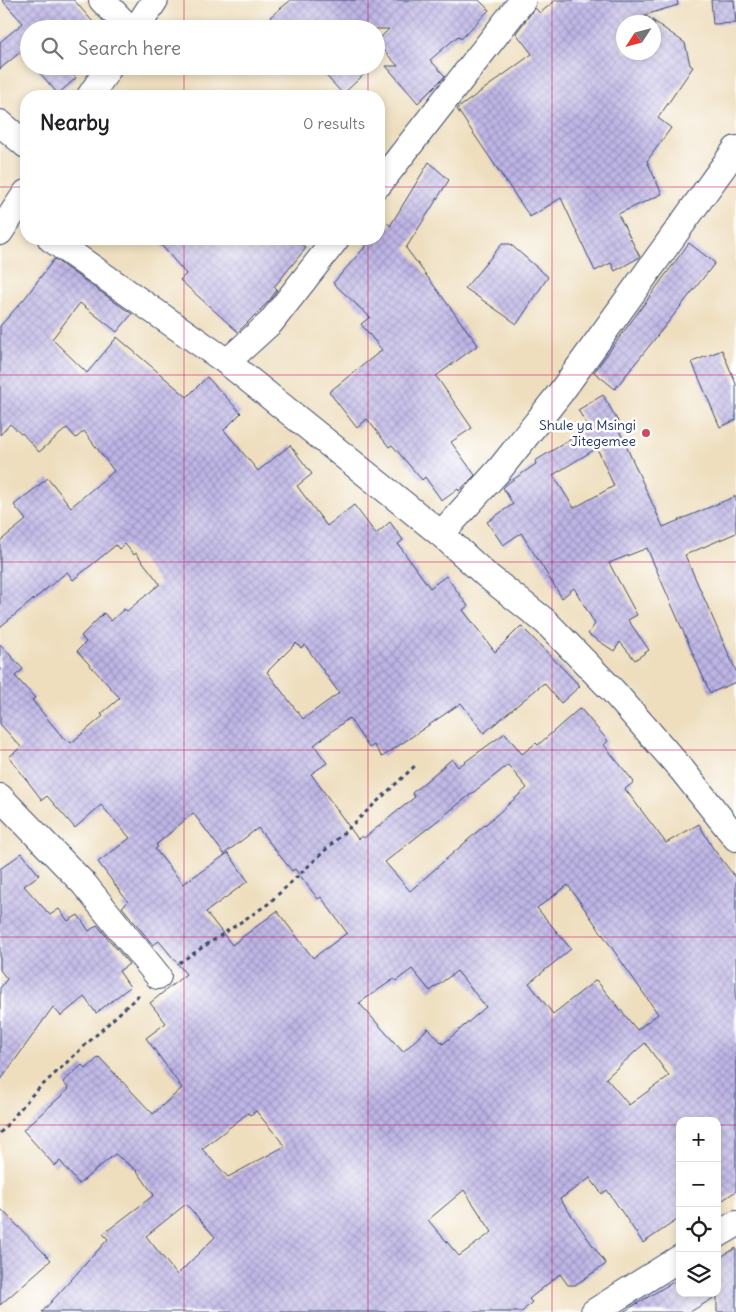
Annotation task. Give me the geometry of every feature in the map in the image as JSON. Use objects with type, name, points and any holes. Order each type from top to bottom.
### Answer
[{"type":"street","points":[[102,0],[121,20]]},
{"type":"street","points":[[142,20],[155,0]]},
{"type":"street","points":[[385,176],[523,0]]},
{"type":"street","points":[[94,90],[104,75]]},
{"type":"street","points":[[0,123],[20,140]]},
{"type":"street","points":[[441,534],[500,470],[561,392],[736,149]]},
{"type":"street","points":[[60,245],[227,362],[441,534],[485,574],[546,622],[613,691],[682,770],[736,838]]},
{"type":"street","points":[[227,362],[271,322],[331,245]]},
{"type":"street","points":[[0,797],[84,884],[158,976]]},
{"type":"street","points":[[721,1233],[736,1224]]},
{"type":"street","points":[[594,1312],[676,1261]]},
{"type":"path","points":[[0,1133],[32,1095],[158,976],[268,904],[417,764]]},
{"type":"building","points":[[2,0],[74,0],[91,20],[20,20]]},
{"type":"building","points":[[291,0],[479,0],[489,10],[461,39],[458,36],[430,60],[445,76],[418,103],[386,66],[398,66],[385,52],[385,33],[389,29],[385,29],[385,20],[272,20],[270,17]]},
{"type":"building","points":[[556,0],[677,0],[678,5],[645,15],[616,15],[616,60],[661,60],[661,26],[685,43],[690,65],[693,67],[658,118],[671,128],[647,161],[662,194],[618,214],[640,257],[615,271],[611,263],[595,271],[561,198],[530,217],[457,109],[532,54],[516,33],[535,8],[540,13]]},
{"type":"building","points":[[711,0],[734,0],[736,23],[713,24]]},
{"type":"building","points":[[20,25],[20,52],[0,69],[0,42]]},
{"type":"building","points":[[42,75],[74,75],[76,78],[62,90],[55,90]]},
{"type":"building","points":[[325,75],[363,75],[347,90],[339,90]]},
{"type":"building","points":[[429,162],[449,180],[406,248],[478,345],[436,376],[472,428],[451,442],[475,475],[459,491],[458,489],[442,501],[425,477],[422,480],[392,445],[389,447],[367,419],[357,428],[329,392],[382,350],[361,324],[370,317],[333,283],[367,245],[385,245],[385,224],[387,222],[390,226]]},
{"type":"building","points":[[689,243],[715,263],[615,389],[594,372]]},
{"type":"building","points":[[502,244],[510,244],[548,277],[517,324],[465,288]]},
{"type":"building","points":[[161,245],[302,245],[306,248],[274,287],[277,290],[268,302],[238,332],[180,280],[186,274]]},
{"type":"building","points":[[54,259],[132,314],[117,332],[80,303],[52,339],[87,373],[117,337],[187,397],[207,377],[241,413],[224,430],[258,471],[290,445],[312,474],[297,486],[327,526],[354,505],[376,534],[390,522],[403,540],[398,544],[430,588],[446,576],[468,606],[463,610],[495,652],[521,626],[580,686],[561,703],[544,683],[484,733],[461,703],[382,757],[374,745],[369,748],[349,718],[314,745],[327,763],[311,774],[358,839],[362,836],[364,838],[415,797],[412,793],[452,759],[458,767],[505,733],[522,754],[536,743],[538,745],[580,708],[608,741],[604,745],[634,782],[625,789],[666,843],[699,824],[712,847],[736,878],[736,1191],[721,1201],[721,1117],[676,1117],[676,1221],[643,1243],[607,1190],[602,1194],[590,1178],[560,1199],[606,1264],[575,1285],[568,1285],[560,1274],[529,1299],[532,1302],[522,1312],[42,1312],[108,1239],[103,1234],[154,1195],[137,1171],[115,1154],[79,1184],[60,1161],[55,1166],[23,1130],[69,1089],[63,1082],[82,1065],[86,1069],[99,1057],[153,1114],[182,1088],[146,1038],[166,1023],[150,1003],[186,974],[159,941],[153,945],[122,907],[128,902],[98,862],[130,838],[101,805],[75,828],[47,796],[42,800],[9,757],[21,747],[0,724],[0,644],[23,669],[15,676],[35,698],[32,700],[65,740],[67,739],[71,743],[103,716],[101,714],[120,698],[77,651],[86,642],[81,636],[104,613],[111,621],[124,609],[127,611],[160,584],[136,553],[134,555],[125,544],[119,549],[116,545],[73,580],[67,572],[0,627],[0,541],[26,520],[14,505],[48,478],[71,507],[114,471],[84,431],[76,438],[67,428],[39,452],[22,433],[10,424],[0,435],[0,326],[25,298]],"holes":[[[296,643],[301,648],[305,645],[339,693],[303,719],[267,672]],[[508,765],[527,788],[410,891],[385,862]],[[193,813],[224,854],[258,828],[292,871],[295,869],[318,899],[321,897],[347,933],[313,958],[277,911],[232,945],[206,912],[248,881],[228,853],[183,884],[155,849],[158,847],[156,845]],[[568,885],[658,1014],[637,1030],[596,980],[553,1014],[529,983],[571,949],[537,908]],[[412,969],[430,991],[457,971],[486,1007],[443,1044],[428,1028],[403,1052],[359,1003],[394,979],[396,981]],[[645,1043],[669,1076],[629,1105],[606,1078]],[[256,1111],[285,1146],[228,1177],[202,1149],[248,1113],[250,1115]],[[464,1190],[492,1232],[459,1256],[428,1220]],[[186,1204],[215,1237],[177,1275],[146,1236]]]},
{"type":"building","points":[[722,350],[736,384],[736,420],[720,427],[692,362]]},
{"type":"building","points":[[603,395],[620,425],[617,426],[663,527],[736,496],[736,533],[685,555],[736,671],[736,682],[710,693],[647,548],[609,563],[637,615],[628,620],[649,650],[635,660],[620,642],[614,651],[588,634],[595,624],[574,588],[562,598],[521,533],[503,545],[487,522],[513,504],[503,488],[508,483],[536,464],[535,461],[589,428],[578,410]],"holes":[[[597,448],[614,486],[574,508],[553,475]]]},
{"type":"building","points":[[22,853],[39,875],[24,886],[50,915],[59,909],[68,921],[78,915],[89,931],[97,925],[129,964],[119,971],[130,987],[96,1013],[84,997],[61,1016],[53,1007],[0,1081],[0,988],[7,979],[0,970],[0,869]]},
{"type":"building","points":[[0,1208],[51,1260],[0,1305]]},
{"type":"building","points":[[736,1248],[736,1312],[717,1312],[717,1297],[721,1297],[721,1257]]},
{"type":"building","points":[[676,1280],[676,1297],[715,1297],[690,1312],[623,1312]]},
{"type":"place","name":"Shule ya Msingi Jitegemee","points":[[646,433]]}]
